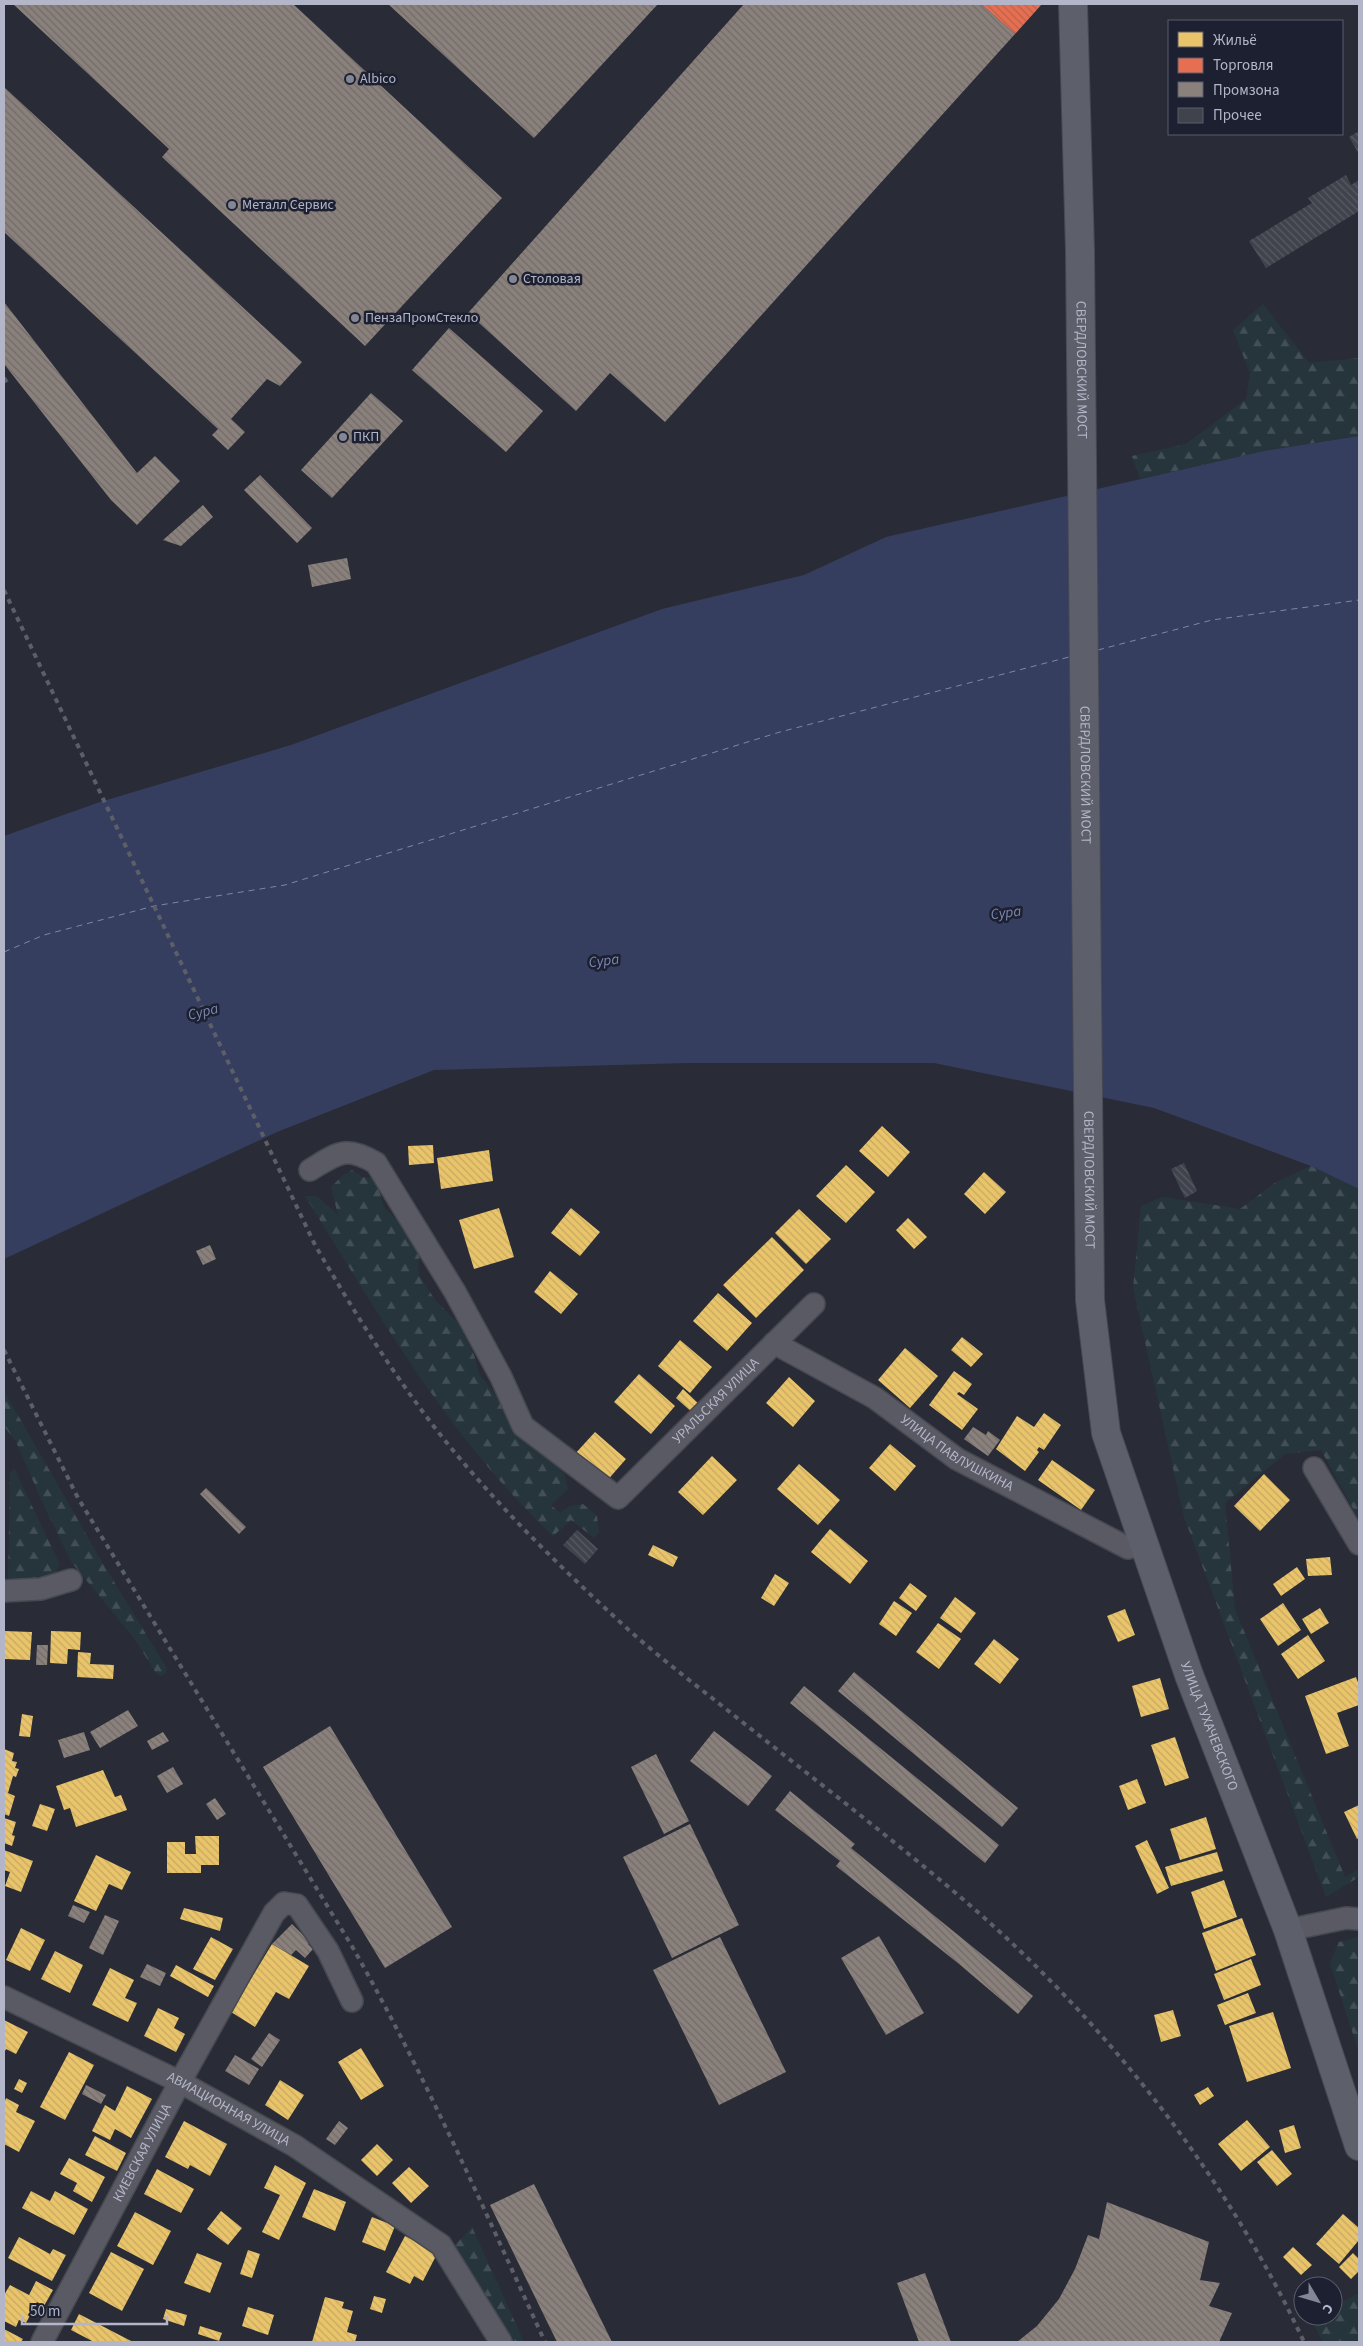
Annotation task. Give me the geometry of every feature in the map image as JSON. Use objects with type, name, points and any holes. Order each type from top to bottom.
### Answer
[{"type":"main road","name":"СВЕРДЛОВСКИЙ МОСТ","points":[[1072,4],[1080,251],[1090,1300]]},
{"type":"main road","name":"УЛИЦА ТУХАЧЕВСКОГО","points":[[1090,1300],[1106,1433],[1189,1675],[1288,1930],[1359,2146]]},
{"type":"street","name":"УРАЛЬСКАЯ УЛИЦА","points":[[310,1170],[340,1152],[361,1154],[376,1163],[455,1292],[501,1376],[523,1426],[618,1498],[814,1304]]},
{"type":"street","name":"УЛИЦА ПАВЛУШКИНА","points":[[774,1343],[875,1398],[957,1459],[998,1482],[1128,1548],[1144,1542]]},
{"type":"street","points":[[1314,1468],[1359,1544]]},
{"type":"street","points":[[4,1591],[41,1589],[71,1580]]},
{"type":"street","name":"КИЕВСКАЯ УЛИЦА","points":[[42,2342],[180,2082],[274,1913],[284,1903],[297,1905],[328,1951],[352,2001]]},
{"type":"street","points":[[1288,1930],[1346,1918],[1359,1919]]},
{"type":"street","name":"АВИАЦИОННАЯ УЛИЦА","points":[[4,1997],[180,2082],[295,2146],[441,2246],[501,2342]]},
{"type":"green space","points":[[1263,304],[1309,363],[1359,358],[1359,436],[1264,451],[1140,479],[1132,456],[1186,444],[1246,399],[1250,373],[1233,330]]},
{"type":"green space","points":[[1311,1166],[1359,1189],[1359,1520],[1321,1450],[1285,1454],[1225,1503],[1235,1609],[1345,1877],[1359,1869],[1359,1877],[1326,1897],[1184,1517],[1133,1288],[1141,1206],[1163,1197],[1240,1209],[1276,1182]]},
{"type":"green space","points":[[352,1170],[362,1177],[372,1178],[378,1187],[384,1207],[404,1227],[421,1250],[418,1264],[419,1275],[435,1300],[458,1323],[474,1355],[479,1374],[531,1440],[564,1473],[568,1489],[551,1505],[560,1513],[570,1506],[583,1504],[597,1516],[599,1532],[594,1538],[571,1520],[553,1536],[516,1498],[481,1459],[449,1417],[360,1286],[305,1196],[317,1196],[338,1215],[331,1187],[342,1176]]},
{"type":"green space","points":[[4,1391],[102,1562],[166,1667],[167,1672],[161,1676],[156,1673],[134,1638],[72,1563],[16,1442],[4,1426]]},
{"type":"green space","points":[[14,1468],[60,1565],[53,1576],[19,1584],[8,1578],[10,1474]]},
{"type":"green space","points":[[1359,1937],[1359,2053],[1330,1963],[1339,1942]]},
{"type":"green space","points":[[472,2227],[524,2342],[507,2342],[452,2248]]},
{"type":"green space","points":[[1359,2293],[1359,2342],[1323,2342],[1315,2326],[1343,2326],[1343,2302]]},
{"type":"water","name":"Сура","points":[[1359,436],[1359,1189],[1311,1166],[1154,1108],[934,1063],[687,1063],[434,1070],[277,1132],[4,1259],[4,836],[100,802],[291,745],[662,609],[804,575],[886,537],[1264,451]]},
{"type":"building: Жильё","points":[[882,1126],[910,1152],[888,1177],[859,1151]]},
{"type":"building: Жильё","points":[[433,1145],[434,1163],[409,1165],[408,1146]]},
{"type":"building: Жильё","points":[[489,1150],[493,1181],[441,1189],[437,1158]]},
{"type":"building: Жильё","points":[[846,1165],[875,1192],[846,1223],[816,1196]]},
{"type":"building: Жильё","points":[[984,1172],[1006,1192],[985,1214],[964,1194]]},
{"type":"building: Жильё","points":[[499,1208],[514,1257],[474,1269],[459,1220]]},
{"type":"building: Жильё","points":[[571,1208],[600,1232],[580,1256],[551,1233]]},
{"type":"building: Жильё","points":[[799,1209],[831,1239],[806,1264],[775,1233]]},
{"type":"building: Жильё","points":[[908,1218],[927,1237],[914,1249],[896,1230]]},
{"type":"building: Жильё","points":[[772,1237],[804,1270],[756,1318],[723,1285]]},
{"type":"building: Жильё","points":[[550,1271],[578,1294],[561,1314],[534,1292]]},
{"type":"building: Жильё","points":[[718,1293],[752,1323],[727,1351],[693,1321]]},
{"type":"building: Жильё","points":[[962,1337],[983,1354],[971,1367],[951,1350]]},
{"type":"building: Жильё","points":[[680,1340],[712,1367],[690,1393],[658,1366]]},
{"type":"building: Жильё","points":[[905,1348],[938,1376],[910,1408],[878,1380]]},
{"type":"building: Жильё","points":[[954,1371],[972,1384],[964,1395],[959,1392],[957,1394],[978,1409],[962,1430],[929,1405]]},
{"type":"building: Жильё","points":[[639,1374],[675,1406],[651,1434],[614,1402]]},
{"type":"building: Жильё","points":[[789,1377],[815,1401],[793,1427],[766,1403]]},
{"type":"building: Жильё","points":[[683,1389],[701,1406],[694,1414],[676,1398]]},
{"type":"building: Жильё","points":[[1044,1413],[1061,1425],[1044,1450],[1039,1447],[1037,1450],[1039,1452],[1025,1471],[996,1449],[1017,1416],[1034,1427]]},
{"type":"building: Жильё","points":[[595,1432],[626,1459],[605,1483],[574,1455]]},
{"type":"building: Жильё","points":[[890,1444],[916,1466],[895,1491],[869,1468]]},
{"type":"building: Жильё","points":[[712,1456],[737,1480],[703,1515],[678,1492]]},
{"type":"building: Жильё","points":[[1052,1460],[1095,1490],[1081,1510],[1038,1480]]},
{"type":"building: Жильё","points":[[799,1464],[840,1500],[818,1525],[777,1489]]},
{"type":"building: Жильё","points":[[1264,1474],[1290,1500],[1260,1531],[1234,1506]]},
{"type":"building: Жильё","points":[[830,1529],[868,1561],[850,1584],[811,1552]]},
{"type":"building: Жильё","points":[[653,1545],[678,1557],[673,1567],[648,1555]]},
{"type":"building: Жильё","points":[[1330,1557],[1332,1575],[1308,1576],[1306,1559]]},
{"type":"building: Жильё","points":[[1297,1567],[1305,1579],[1281,1596],[1273,1584]]},
{"type":"building: Жильё","points":[[775,1574],[789,1583],[774,1606],[761,1598]]},
{"type":"building: Жильё","points":[[910,1583],[927,1596],[916,1611],[899,1598]]},
{"type":"building: Жильё","points":[[955,1597],[976,1613],[961,1633],[940,1618]]},
{"type":"building: Жильё","points":[[894,1601],[912,1613],[896,1636],[879,1624]]},
{"type":"building: Жильё","points":[[1283,1603],[1301,1630],[1278,1646],[1260,1619]]},
{"type":"building: Жильё","points":[[1320,1608],[1329,1623],[1311,1634],[1302,1619]]},
{"type":"building: Жильё","points":[[1125,1609],[1135,1635],[1118,1642],[1107,1616]]},
{"type":"building: Жильё","points":[[938,1623],[961,1639],[939,1669],[916,1652]]},
{"type":"building: Жильё","points":[[4,1631],[32,1632],[30,1660],[4,1659]]},
{"type":"building: Жильё","points":[[51,1631],[81,1632],[80,1650],[68,1649],[67,1664],[50,1663]]},
{"type":"building: Жильё","points":[[1308,1635],[1325,1661],[1298,1679],[1281,1654]]},
{"type":"building: Жильё","points":[[994,1639],[1019,1659],[1000,1684],[974,1664]]},
{"type":"building: Жильё","points":[[78,1652],[91,1653],[90,1664],[114,1665],[113,1679],[77,1677]]},
{"type":"building: Жильё","points":[[1356,1677],[1359,1685],[1359,1705],[1337,1713],[1349,1746],[1326,1754],[1305,1696]]},
{"type":"building: Жильё","points":[[1160,1678],[1169,1709],[1141,1717],[1132,1686]]},
{"type":"building: Жильё","points":[[22,1714],[33,1716],[30,1737],[19,1736]]},
{"type":"building: Жильё","points":[[1175,1737],[1189,1778],[1165,1786],[1151,1745]]},
{"type":"building: Жильё","points":[[4,1749],[14,1753],[12,1761],[17,1762],[15,1768],[19,1769],[16,1777],[13,1776],[8,1793],[15,1796],[9,1816],[4,1814]]},
{"type":"building: Жильё","points":[[103,1770],[115,1797],[121,1795],[127,1810],[76,1827],[70,1808],[64,1810],[56,1786]]},
{"type":"building: Жильё","points":[[1137,1779],[1146,1803],[1128,1810],[1119,1786]]},
{"type":"building: Жильё","points":[[40,1804],[55,1809],[47,1831],[32,1826]]},
{"type":"building: Жильё","points":[[1359,1805],[1359,1838],[1357,1839],[1344,1812]]},
{"type":"building: Жильё","points":[[1206,1817],[1216,1849],[1180,1860],[1170,1829]]},
{"type":"building: Жильё","points":[[4,1818],[16,1822],[12,1835],[15,1836],[12,1846],[4,1843]]},
{"type":"building: Жильё","points":[[195,1836],[219,1836],[219,1865],[201,1865],[201,1873],[167,1873],[167,1842],[185,1842],[185,1854],[196,1854]]},
{"type":"building: Жильё","points":[[1147,1840],[1169,1888],[1157,1894],[1135,1846]]},
{"type":"building: Жильё","points":[[4,1850],[33,1861],[21,1892],[5,1886],[10,1872],[4,1870]]},
{"type":"building: Жильё","points":[[1217,1852],[1223,1871],[1171,1886],[1165,1867]]},
{"type":"building: Жильё","points":[[96,1855],[131,1872],[122,1890],[109,1884],[96,1911],[74,1901]]},
{"type":"building: Жильё","points":[[1224,1880],[1237,1917],[1204,1929],[1191,1892]]},
{"type":"building: Жильё","points":[[184,1908],[223,1918],[220,1931],[180,1919]]},
{"type":"building: Жильё","points":[[1242,1918],[1256,1955],[1216,1971],[1202,1933]]},
{"type":"building: Жильё","points":[[21,1928],[45,1940],[30,1971],[6,1960]]},
{"type":"building: Жильё","points":[[211,1937],[233,1949],[215,1980],[193,1969]]},
{"type":"building: Жильё","points":[[272,1944],[309,1966],[289,1999],[276,1992],[255,2027],[231,2012]]},
{"type":"building: Жильё","points":[[55,1951],[83,1965],[70,1993],[41,1979]]},
{"type":"building: Жильё","points":[[1251,1959],[1261,1985],[1224,2000],[1214,1974]]},
{"type":"building: Жильё","points":[[176,1965],[214,1986],[208,1997],[170,1976]]},
{"type":"building: Жильё","points":[[110,1968],[134,1980],[125,1998],[137,2003],[128,2022],[92,2005]]},
{"type":"building: Жильё","points":[[1248,1993],[1256,2013],[1225,2025],[1217,2005]]},
{"type":"building: Жильё","points":[[158,2008],[179,2018],[174,2028],[185,2034],[176,2052],[144,2036]]},
{"type":"building: Жильё","points":[[1173,2010],[1181,2036],[1161,2042],[1154,2015]]},
{"type":"building: Жильё","points":[[1273,2012],[1291,2068],[1247,2082],[1229,2026]]},
{"type":"building: Жильё","points":[[4,2020],[28,2032],[16,2054],[6,2049],[4,2053]]},
{"type":"building: Жильё","points":[[361,2048],[384,2086],[361,2100],[338,2062]]},
{"type":"building: Жильё","points":[[69,2052],[94,2065],[65,2120],[40,2107]]},
{"type":"building: Жильё","points":[[19,2079],[27,2083],[22,2093],[14,2089]]},
{"type":"building: Жильё","points":[[280,2080],[304,2095],[288,2120],[265,2105]]},
{"type":"building: Жильё","points":[[127,2086],[152,2099],[131,2138],[115,2129],[110,2140],[92,2131],[105,2105],[115,2111]]},
{"type":"building: Жильё","points":[[1208,2087],[1214,2096],[1200,2105],[1194,2095]]},
{"type":"building: Жильё","points":[[6,2098],[19,2105],[16,2112],[35,2121],[19,2152],[4,2144],[4,2104]]},
{"type":"building: Жильё","points":[[1247,2120],[1270,2147],[1241,2171],[1218,2144]]},
{"type":"building: Жильё","points":[[184,2121],[227,2144],[210,2176],[190,2165],[188,2169],[165,2157]]},
{"type":"building: Жильё","points":[[1294,2125],[1301,2148],[1285,2153],[1279,2130]]},
{"type":"building: Жильё","points":[[95,2136],[126,2153],[117,2171],[85,2155]]},
{"type":"building: Жильё","points":[[377,2144],[393,2160],[377,2176],[361,2160]]},
{"type":"building: Жильё","points":[[1272,2150],[1292,2174],[1277,2186],[1257,2162]]},
{"type":"building: Жильё","points":[[69,2158],[105,2177],[92,2202],[73,2191],[77,2183],[60,2174]]},
{"type":"building: Жильё","points":[[275,2165],[306,2183],[279,2240],[262,2232],[280,2195],[264,2188]]},
{"type":"building: Жильё","points":[[409,2167],[429,2186],[411,2203],[392,2183]]},
{"type":"building: Жильё","points":[[157,2169],[194,2189],[181,2213],[144,2194]]},
{"type":"building: Жильё","points":[[314,2189],[346,2202],[335,2231],[302,2217]]},
{"type":"building: Жильё","points":[[31,2191],[50,2201],[55,2191],[88,2209],[74,2235],[22,2208]]},
{"type":"building: Жильё","points":[[221,2211],[242,2228],[228,2245],[207,2229]]},
{"type":"building: Жильё","points":[[135,2212],[171,2231],[153,2265],[117,2246]]},
{"type":"building: Жильё","points":[[1343,2214],[1359,2228],[1359,2240],[1339,2264],[1316,2244]]},
{"type":"building: Жильё","points":[[372,2217],[395,2226],[385,2251],[362,2242]]},
{"type":"building: Жильё","points":[[405,2236],[438,2252],[423,2281],[414,2276],[410,2284],[386,2272]]},
{"type":"building: Жильё","points":[[19,2237],[50,2254],[53,2249],[66,2255],[52,2281],[8,2258]]},
{"type":"building: Жильё","points":[[1293,2247],[1312,2265],[1301,2275],[1283,2257]]},
{"type":"building: Жильё","points":[[248,2250],[260,2254],[252,2278],[240,2274]]},
{"type":"building: Жильё","points":[[111,2252],[144,2269],[122,2311],[89,2293]]},
{"type":"building: Жильё","points":[[197,2253],[222,2263],[210,2293],[184,2283]]},
{"type":"building: Жильё","points":[[1353,2253],[1359,2259],[1359,2271],[1351,2279],[1339,2267]]},
{"type":"building: Жильё","points":[[36,2281],[53,2290],[44,2306],[37,2302],[26,2323],[19,2320],[16,2327],[4,2321],[4,2295],[10,2285],[29,2295]]},
{"type":"building: Жильё","points":[[374,2296],[386,2299],[382,2313],[370,2309]]},
{"type":"building: Жильё","points":[[325,2297],[344,2302],[342,2308],[353,2311],[347,2332],[357,2335],[355,2342],[312,2342]]},
{"type":"building: Жильё","points":[[248,2307],[274,2315],[268,2335],[242,2326]]},
{"type":"building: Жильё","points":[[166,2309],[187,2315],[184,2326],[163,2319]]},
{"type":"building: Жильё","points":[[79,2314],[133,2342],[94,2342],[71,2330]]},
{"type":"building: Жильё","points":[[200,2326],[222,2333],[219,2341],[198,2334]]},
{"type":"building: Жильё","points":[[4,2329],[23,2339],[21,2342],[4,2342]]},
{"type":"building: Торговля","points":[[981,4],[1042,4],[1015,34]]},
{"type":"building: Промзона","points":[[13,4],[293,4],[502,198],[365,346],[162,157],[169,149]]},
{"type":"building: Промзона","points":[[388,4],[658,4],[534,138]]},
{"type":"building: Промзона","points":[[744,4],[981,4],[1015,34],[665,422],[610,373],[576,411],[468,313]]},
{"type":"building: Промзона","points":[[4,87],[302,362],[280,386],[267,379],[231,419],[245,432],[228,450],[212,435],[218,429],[4,232]]},
{"type":"building: Промзона","points":[[4,302],[137,473],[155,456],[180,481],[137,525],[111,500],[4,364]]},
{"type":"building: Промзона","points":[[449,328],[543,411],[506,452],[412,370]]},
{"type":"building: Промзона","points":[[371,393],[403,421],[332,498],[301,470]]},
{"type":"building: Промзона","points":[[260,475],[312,528],[297,543],[244,490]]},
{"type":"building: Промзона","points":[[203,505],[213,517],[181,546],[163,540]]},
{"type":"building: Промзона","points":[[347,558],[351,579],[312,587],[308,565]]},
{"type":"building: Промзона","points":[[210,1245],[216,1259],[203,1265],[196,1251]]},
{"type":"building: Промзона","points":[[973,1427],[986,1435],[988,1431],[1000,1440],[988,1456],[964,1439]]},
{"type":"building: Промзона","points":[[206,1488],[246,1527],[239,1534],[200,1494]]},
{"type":"building: Промзона","points":[[37,1645],[48,1645],[47,1665],[36,1665]]},
{"type":"building: Промзона","points":[[854,1672],[1018,1808],[1002,1827],[838,1691]]},
{"type":"building: Промзона","points":[[804,1686],[999,1845],[985,1863],[790,1703]]},
{"type":"building: Промзона","points":[[128,1710],[138,1726],[100,1748],[90,1732]]},
{"type":"building: Промзона","points":[[330,1726],[452,1927],[385,1968],[263,1767]]},
{"type":"building: Промзона","points":[[714,1731],[772,1776],[748,1806],[690,1761]]},
{"type":"building: Промзона","points":[[84,1732],[90,1750],[64,1758],[58,1740]]},
{"type":"building: Промзона","points":[[163,1732],[169,1741],[152,1750],[147,1741]]},
{"type":"building: Промзона","points":[[656,1754],[689,1821],[664,1834],[631,1767]]},
{"type":"building: Промзона","points":[[173,1767],[183,1784],[167,1793],[157,1776]]},
{"type":"building: Промзона","points":[[790,1791],[855,1844],[851,1848],[1033,1996],[1018,2014],[959,1964],[836,1866],[840,1861],[775,1810]]},
{"type":"building: Промзона","points":[[215,1798],[226,1814],[217,1820],[206,1804]]},
{"type":"building: Промзона","points":[[690,1824],[739,1925],[672,1958],[623,1857]]},
{"type":"building: Промзона","points":[[73,1905],[90,1912],[84,1923],[68,1916]]},
{"type":"building: Промзона","points":[[105,1915],[119,1921],[103,1955],[89,1948]]},
{"type":"building: Промзона","points":[[292,1924],[310,1942],[308,1944],[313,1949],[305,1958],[296,1950],[291,1955],[272,1944]]},
{"type":"building: Промзона","points":[[879,1936],[924,2013],[886,2035],[841,1958]]},
{"type":"building: Промзона","points":[[720,1937],[786,2072],[719,2105],[653,1970]]},
{"type":"building: Промзона","points":[[147,1964],[166,1973],[160,1986],[140,1977]]},
{"type":"building: Промзона","points":[[269,2033],[280,2040],[262,2067],[251,2059]]},
{"type":"building: Промзона","points":[[235,2055],[259,2069],[249,2085],[225,2071]]},
{"type":"building: Промзона","points":[[86,2085],[106,2095],[101,2104],[82,2094]]},
{"type":"building: Промзона","points":[[339,2121],[348,2128],[335,2145],[326,2139]]},
{"type":"building: Промзона","points":[[534,2184],[612,2342],[557,2342],[490,2205]]},
{"type":"building: Промзона","points":[[1107,2202],[1209,2242],[1200,2280],[1220,2283],[1209,2306],[1232,2313],[1219,2342],[1017,2342],[1037,2326],[1059,2299],[1075,2269],[1088,2235],[1099,2239]]},
{"type":"building: Промзона","points":[[925,2273],[951,2342],[919,2342],[897,2283]]},
{"type":"building: Прочее","points":[[1359,131],[1359,154],[1349,137]]},
{"type":"building: Прочее","points":[[1346,175],[1351,185],[1359,180],[1359,211],[1266,268],[1249,241],[1312,203],[1308,198]]},
{"type":"building: Прочее","points":[[1184,1163],[1197,1191],[1185,1198],[1171,1169]]},
{"type":"building: Прочее","points":[[577,1530],[598,1549],[585,1564],[563,1545]]},
{"type":"ferry route","points":[[1098,650],[1212,620],[1359,600]]},
{"type":"ferry route","points":[[4,952],[44,935],[154,906],[285,885],[780,732],[1069,657]]},
{"type":"railway","points":[[4,378],[9,385]]},
{"type":"railway","points":[[4,590],[315,1245],[374,1341],[439,1433],[483,1486],[555,1561],[631,1632],[931,1872],[1011,1942],[1061,1992],[1155,2100],[1198,2158],[1237,2217],[1272,2279],[1304,2342]]},
{"type":"railway","points":[[4,1350],[78,1498],[353,1948],[429,2093],[545,2342]]},
{"type":"place","name":"Albico","points":[[350,79]]},
{"type":"place","name":"Металл Сервис","points":[[232,205]]},
{"type":"place","name":"Столовая","points":[[513,279]]},
{"type":"place","name":"ПензаПромСтекло","points":[[355,318]]},
{"type":"place","name":"ПКП","points":[[343,437]]}]
